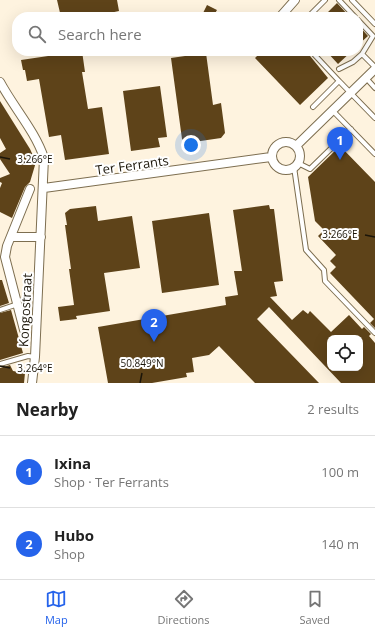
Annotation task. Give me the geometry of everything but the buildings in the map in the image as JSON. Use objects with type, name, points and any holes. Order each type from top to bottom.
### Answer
[{"type":"street","points":[[284,12],[295,0]]},
{"type":"street","points":[[296,146],[375,68]]},
{"type":"street","name":"Kongostraat","points":[[0,82],[40,146],[44,158],[44,188],[35,357],[32,383]]},
{"type":"street","points":[[290,142],[296,146],[300,152],[296,165],[285,170],[280,169],[273,162],[271,157],[272,150],[279,143],[290,142]]},
{"type":"street","name":"Ter Ferrants","points":[[44,188],[271,157]]},
{"type":"street","name":"Kongostraat","points":[[24,330],[5,257],[7,246],[30,189]]},
{"type":"street","points":[[11,236],[41,237]]},
{"type":"lane","points":[[313,12],[326,0]]},
{"type":"lane","points":[[339,0],[350,12]]},
{"type":"lane","points":[[352,0],[375,24]]},
{"type":"lane","points":[[363,25],[373,36],[363,52]]},
{"type":"lane","points":[[363,55],[375,68]]},
{"type":"lane","points":[[316,56],[375,118]]},
{"type":"lane","points":[[339,69],[353,62],[360,56]]},
{"type":"lane","points":[[366,78],[375,88]]},
{"type":"lane","points":[[313,107],[339,81]]},
{"type":"lane","points":[[332,110],[374,151]]},
{"type":"lane","points":[[351,129],[310,169],[296,165],[306,250],[324,270],[325,281],[375,333]]},
{"type":"lane","points":[[0,310],[18,304]]},
{"type":"lane","points":[[0,364],[28,356],[35,357]]},
{"type":"place","name":"Ixina","points":[[340,160]]},
{"type":"place","name":"Hubo","points":[[154,342]]}]
